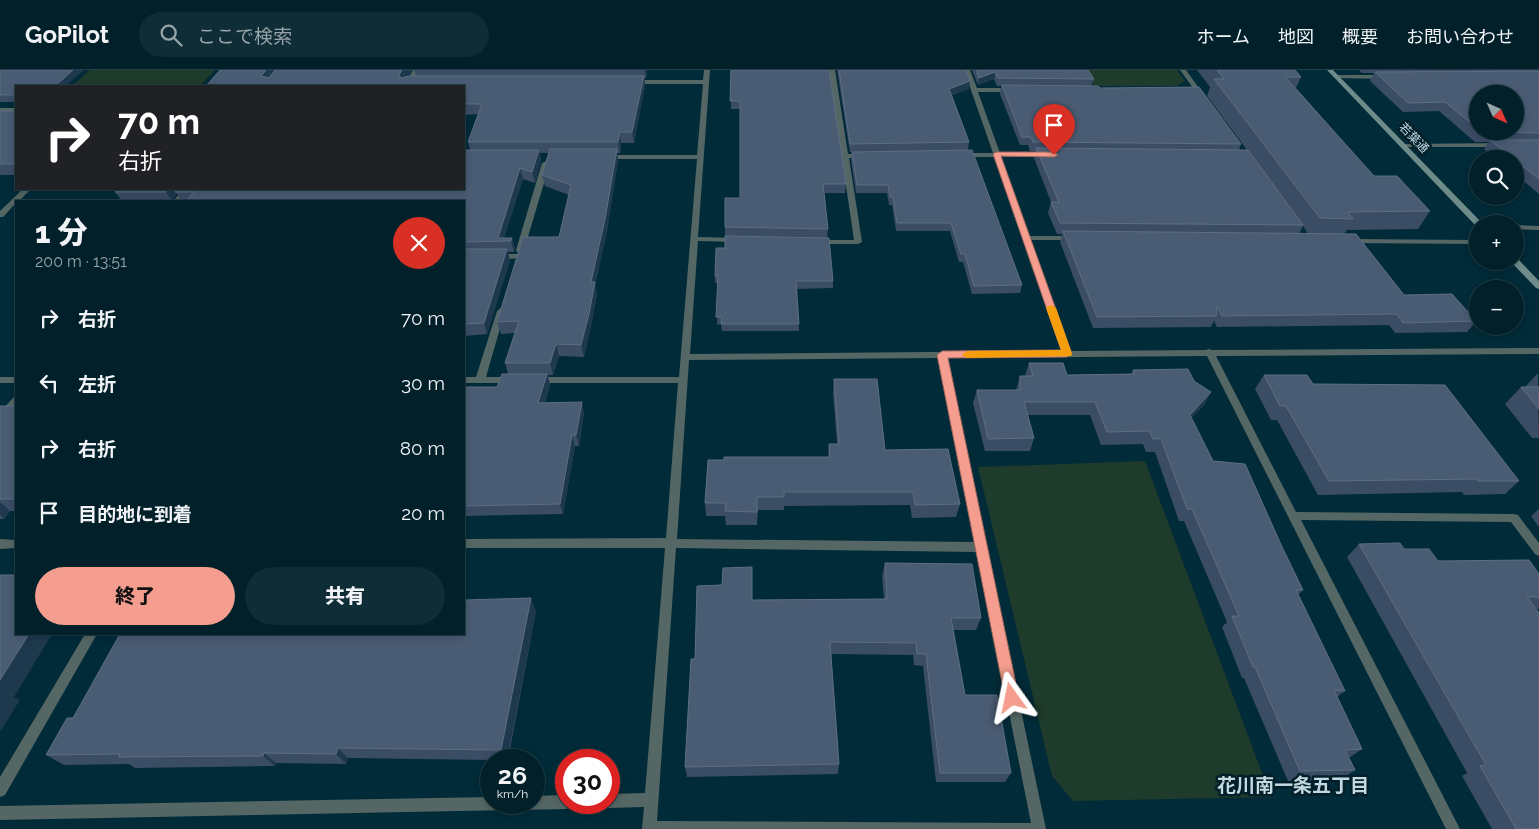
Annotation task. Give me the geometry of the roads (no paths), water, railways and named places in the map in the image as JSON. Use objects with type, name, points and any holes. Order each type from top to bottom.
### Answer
[{"type":"street","points":[[408,84],[416,70]]},
{"type":"street","points":[[707,70],[649,828],[1029,829]]},
{"type":"street","points":[[810,241],[858,242],[832,70]]},
{"type":"street","points":[[967,70],[1067,354]]},
{"type":"street","points":[[1183,70],[1208,106]]},
{"type":"street","name":"若葉通","points":[[1330,70],[1470,215]]},
{"type":"street","points":[[1337,77],[1394,77]]},
{"type":"street","points":[[408,84],[419,82]]},
{"type":"street","points":[[627,82],[706,82]]},
{"type":"street","points":[[974,90],[1023,90]]},
{"type":"street","points":[[1188,91],[1198,91]]},
{"type":"street","points":[[0,110],[15,110]]},
{"type":"street","points":[[1404,146],[1510,145]]},
{"type":"street","points":[[949,155],[1056,155]]},
{"type":"street","points":[[845,156],[873,156]]},
{"type":"street","points":[[515,266],[548,157],[539,157]]},
{"type":"street","points":[[596,157],[700,157]]},
{"type":"street","points":[[16,200],[26,190]]},
{"type":"street","points":[[179,200],[187,190]]},
{"type":"street","points":[[0,215],[15,201]]},
{"type":"street","points":[[1524,228],[1539,228]]},
{"type":"street","points":[[1026,238],[1084,238]]},
{"type":"street","points":[[694,239],[752,240]]},
{"type":"street","points":[[1344,241],[1469,242]]},
{"type":"street","points":[[491,256],[518,256]]},
{"type":"street","points":[[1524,270],[1539,286]]},
{"type":"street","points":[[480,380],[504,304]]},
{"type":"street","points":[[685,357],[1539,351]]},
{"type":"street","points":[[1209,352],[1453,829]]},
{"type":"street","points":[[942,355],[1039,829]]},
{"type":"street","points":[[0,380],[15,380]]},
{"type":"street","points":[[465,380],[684,380]]},
{"type":"street","points":[[0,419],[15,401]]},
{"type":"street","points":[[1292,516],[1514,518],[1539,552]]},
{"type":"street","points":[[465,543],[671,543],[981,547]]},
{"type":"street","points":[[0,544],[15,544]]},
{"type":"street","points":[[0,790],[90,635]]},
{"type":"street","points":[[620,801],[651,800]]},
{"type":"street","points":[[0,813],[555,802]]},
{"type":"district","name":"花川南一条五丁目","points":[[1293,785]]}]
